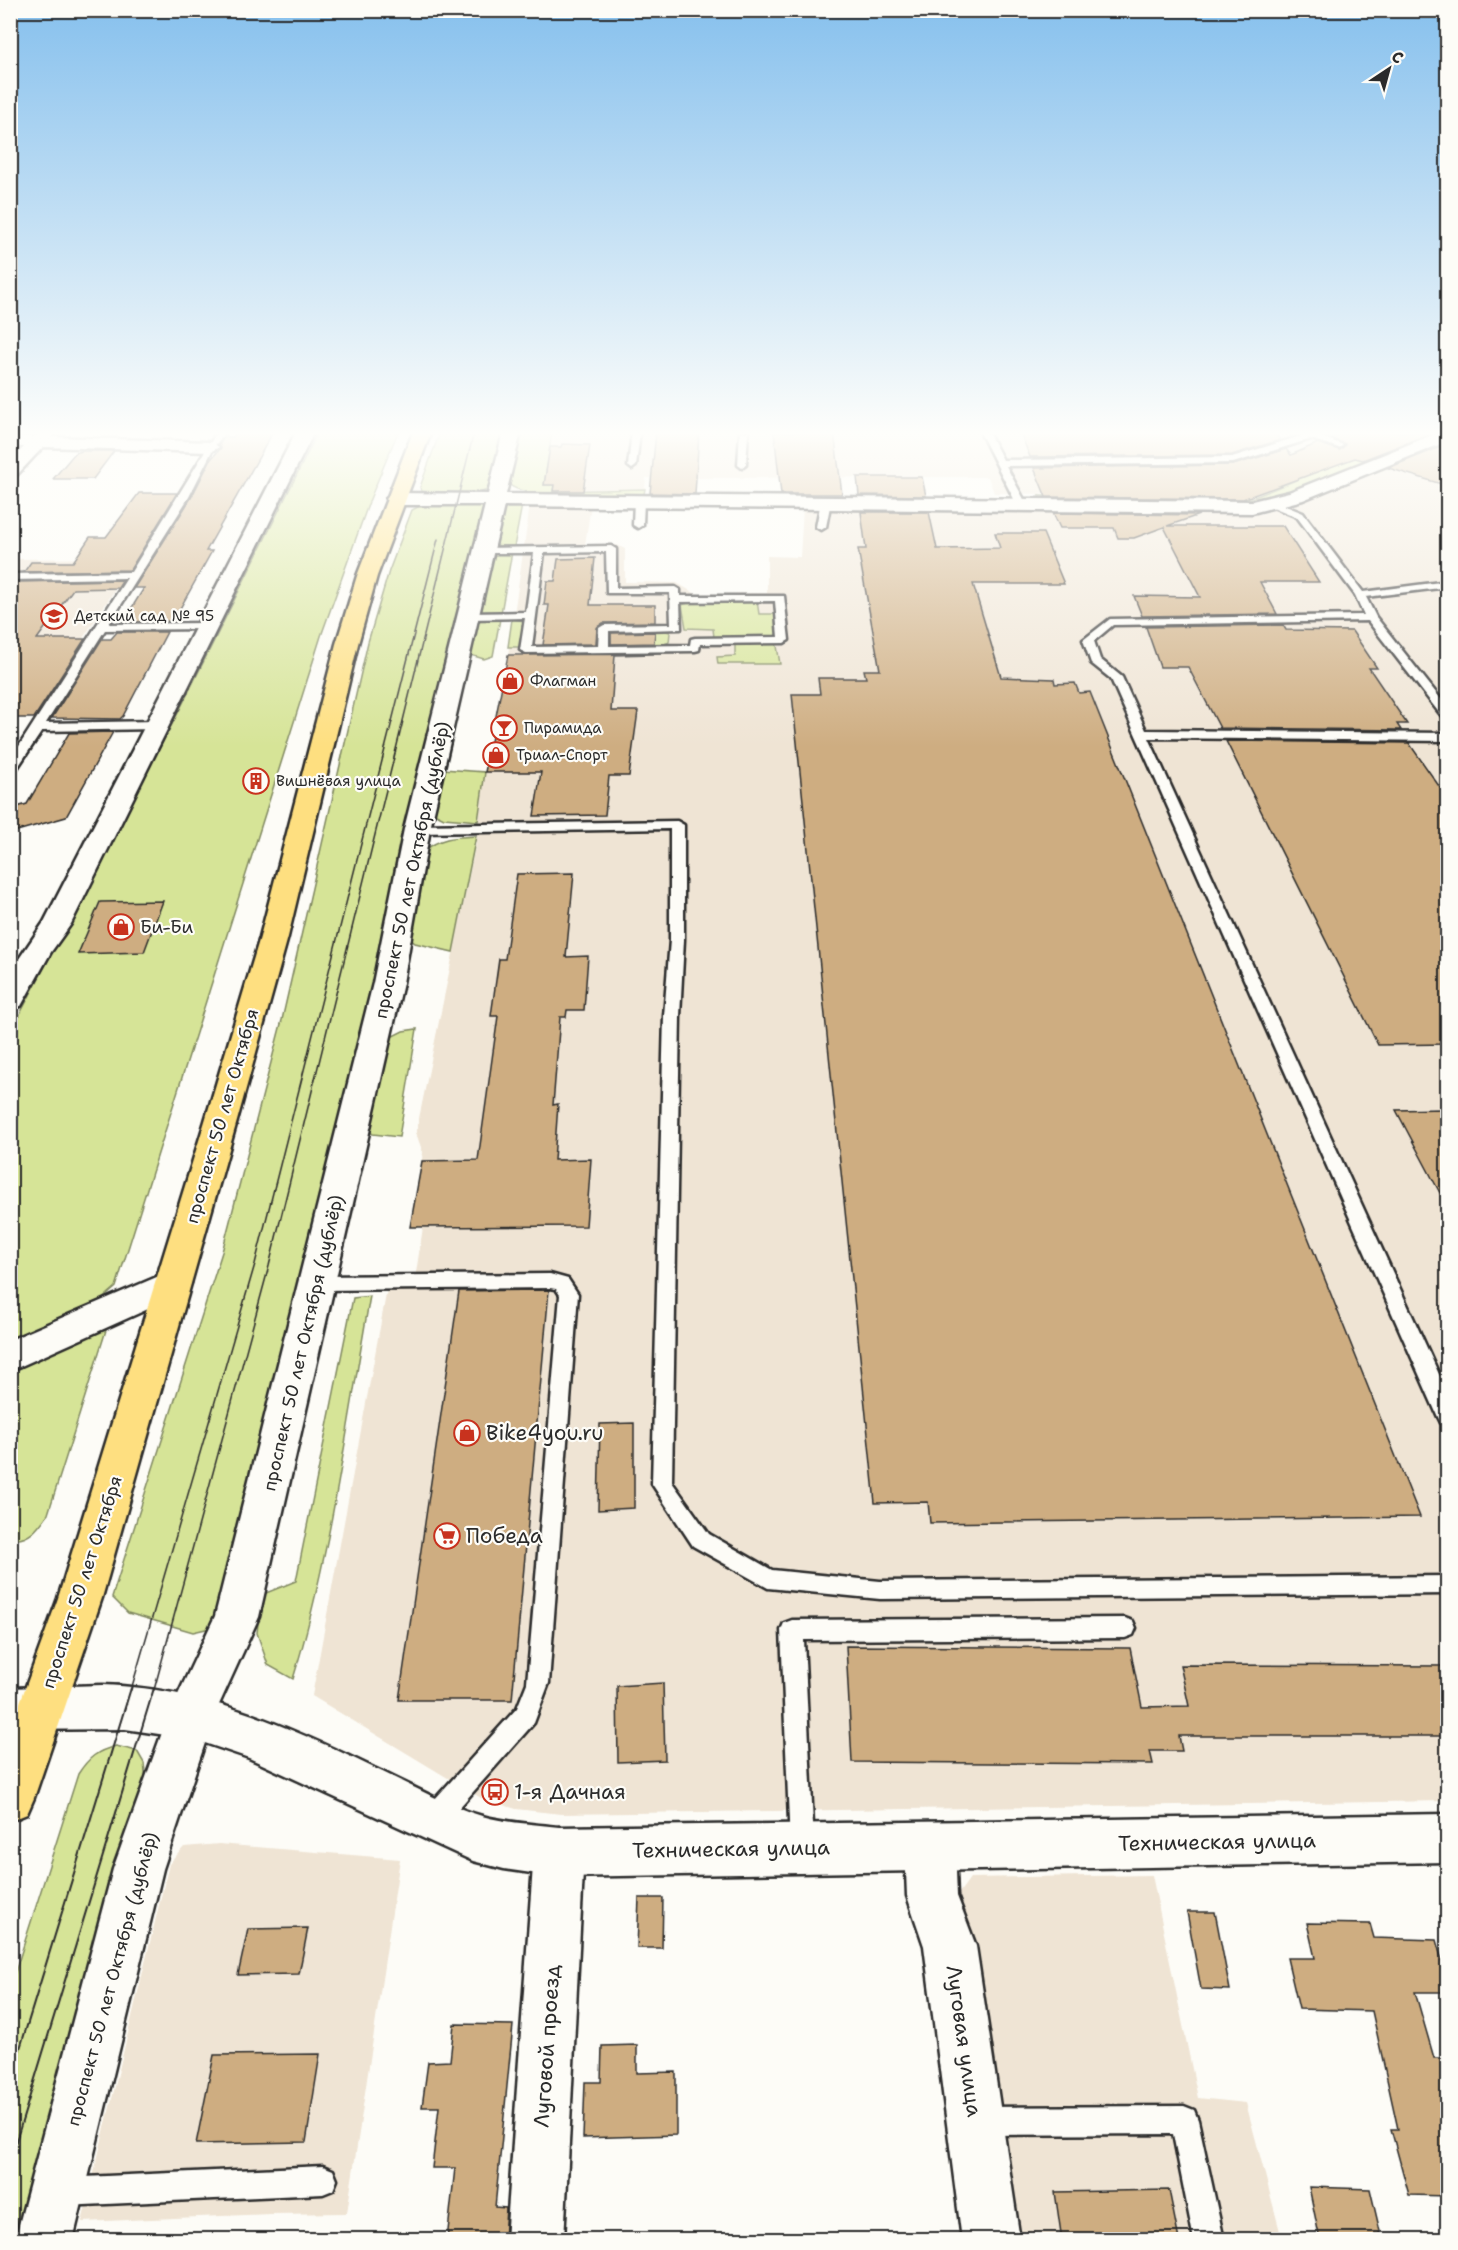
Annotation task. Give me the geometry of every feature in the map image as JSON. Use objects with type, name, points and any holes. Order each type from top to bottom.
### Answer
[{"type":"main road","name":"проспект 50 лет Октября","points":[[10,1798],[26,1709],[80,1598],[273,937],[347,644],[382,537]]},
{"type":"street","points":[[10,1000],[24,947],[57,924],[252,537]]},
{"type":"street","name":"проспект 50 лет Октября (дублёр)","points":[[50,2216],[138,1869],[191,1716],[237,1617],[388,983],[417,829],[487,537]]},
{"type":"street","points":[[10,1357],[173,1283]]},
{"type":"street","name":"Техническая улица","points":[[26,1709],[125,1709],[191,1716],[260,1739],[476,1838],[559,1852],[1448,1838]]},
{"type":"street","name":"Луговая улица","points":[[930,1846],[932,1896],[950,1946],[991,2240]]},
{"type":"street","name":"Луговой проезд","points":[[535,2240],[559,1852]]},
{"type":"lane","points":[[10,770],[158,537]]},
{"type":"lane","points":[[1316,537],[1360,595],[1371,618],[1448,716]]},
{"type":"lane","points":[[539,549],[526,650],[695,648],[695,640],[784,640],[780,598],[675,599]]},
{"type":"lane","points":[[484,550],[611,549],[611,591],[675,590],[677,627],[604,628],[603,649]]},
{"type":"lane","points":[[10,577],[134,575]]},
{"type":"lane","points":[[1360,595],[1448,584]]},
{"type":"lane","points":[[468,616],[531,615]]},
{"type":"lane","points":[[1371,618],[1110,622],[1088,640],[1095,660],[1116,677],[1448,1417]]},
{"type":"lane","points":[[102,627],[207,626]]},
{"type":"lane","points":[[38,727],[157,725]]},
{"type":"lane","points":[[1142,734],[1448,737]]},
{"type":"lane","points":[[417,829],[677,825],[677,940],[672,1016],[662,1484],[700,1540],[768,1580],[880,1590],[1448,1585]]},
{"type":"lane","points":[[317,1283],[550,1281],[562,1284],[569,1294],[538,1683],[526,1715],[434,1819]]},
{"type":"lane","points":[[802,1848],[792,1630],[1125,1628]]},
{"type":"lane","points":[[976,2121],[1184,2120],[1209,2240]]},
{"type":"lane","points":[[50,2216],[322,2180]]},
{"type":"shaded area","points":[[525,537],[586,537],[585,545],[617,545],[625,549],[625,582],[677,583],[696,594],[767,593],[767,556],[800,557],[801,537],[1447,537],[1447,1801],[561,1814],[516,1809],[481,1798],[312,1696],[390,1273],[416,1273],[423,1227],[410,1227],[423,1153],[416,1133],[476,842],[485,772],[508,655]]},
{"type":"shaded area","name":"Детский сад № 95","points":[[136,558],[70,658],[11,658],[12,559]]},
{"type":"shaded area","points":[[219,1844],[400,1859],[347,2213],[82,2222],[169,1864],[184,1847]]},
{"type":"shaded area","points":[[1152,1875],[1198,2098],[1246,2103],[1282,2239],[1017,2239],[957,1896],[970,1878]]},
{"type":"green space","points":[[266,537],[356,537],[321,636],[116,1287],[92,1308],[11,1344],[10,1033],[179,711]]},
{"type":"green space","points":[[402,537],[480,537],[220,1613],[210,1628],[193,1632],[128,1613],[112,1597],[222,1252],[282,1020],[368,642]]},
{"type":"green space","points":[[496,537],[516,537],[514,547],[494,545]]},
{"type":"green space","points":[[512,552],[501,613],[478,612],[493,553]]},
{"type":"green space","points":[[694,601],[757,601],[759,614],[776,614],[778,634],[770,638],[714,637],[713,629],[686,628],[682,605]]},
{"type":"green space","points":[[500,619],[493,656],[484,659],[467,654],[476,621]]},
{"type":"green space","points":[[512,619],[524,621],[521,647],[508,647]]},
{"type":"green space","points":[[662,630],[670,632],[669,642],[663,645],[616,644],[616,633]]},
{"type":"green space","points":[[774,643],[777,646],[780,664],[718,664],[717,657],[735,656],[735,644]]},
{"type":"green space","points":[[442,769],[485,772],[478,821],[444,818],[434,813]]},
{"type":"green space","points":[[476,836],[453,952],[415,943],[406,935],[424,851],[442,840]]},
{"type":"green space","points":[[417,1029],[399,1137],[373,1134],[368,1130],[391,1037],[403,1031]]},
{"type":"green space","points":[[370,1296],[328,1537],[293,1679],[268,1665],[257,1633],[261,1595],[296,1581],[353,1298]]},
{"type":"green space","points":[[107,1327],[48,1514],[37,1529],[28,1536],[10,1538],[10,1371]]},
{"type":"green space","points":[[116,1746],[137,1751],[144,1763],[146,1781],[25,2239],[11,2240],[11,1985],[78,1774],[94,1756]]},
{"type":"building","points":[[90,537],[150,537],[130,570],[24,572],[31,562],[73,562]]},
{"type":"building","points":[[166,537],[214,537],[206,551],[212,551],[173,621],[123,622],[144,588],[134,588]]},
{"type":"building","points":[[864,537],[934,537],[937,549],[1000,548],[996,537],[1045,537],[1064,584],[973,584],[1001,677],[1054,679],[1055,684],[1075,683],[1079,693],[1090,692],[1420,1517],[930,1523],[928,1502],[875,1503],[792,694],[820,694],[818,678],[866,678],[864,670],[880,670],[858,549],[866,549]]},
{"type":"building","points":[[1169,537],[1290,537],[1319,582],[1260,582],[1277,614],[1142,616],[1134,596],[1200,597]]},
{"type":"building","points":[[595,558],[590,605],[655,605],[655,622],[603,623],[597,628],[596,644],[543,645],[549,605],[544,605],[547,581],[555,581],[558,559]]},
{"type":"building","points":[[123,580],[118,588],[73,589],[37,639],[85,639],[34,718],[10,718],[10,589],[16,582]]},
{"type":"building","points":[[1283,625],[1286,630],[1352,631],[1377,668],[1369,668],[1407,724],[1397,724],[1401,730],[1220,728],[1188,667],[1160,667],[1146,627]]},
{"type":"building","points":[[117,632],[167,632],[123,716],[120,719],[52,718],[102,639],[111,639]]},
{"type":"building","points":[[655,632],[654,643],[611,644],[611,633]]},
{"type":"building","points":[[654,654],[615,655],[611,711],[638,711],[629,776],[609,776],[605,815],[534,816],[541,772],[485,772],[508,655]]},
{"type":"building","points":[[113,732],[66,817],[10,833],[10,809],[27,804],[69,733]]},
{"type":"building","points":[[1226,741],[1409,743],[1448,799],[1448,1044],[1378,1045]]},
{"type":"building","points":[[574,873],[566,957],[588,956],[584,1010],[567,1010],[566,1017],[560,1017],[553,1105],[558,1104],[554,1160],[591,1159],[586,1226],[410,1227],[422,1161],[478,1160],[498,1016],[491,1016],[499,959],[505,959],[517,874]]},
{"type":"building","name":"Би-Би","points":[[163,901],[144,952],[78,954],[100,902]]},
{"type":"building","points":[[1443,1109],[1448,1118],[1448,1208],[1396,1110]]},
{"type":"building","points":[[549,1290],[512,1700],[399,1700],[459,1291]]},
{"type":"building","points":[[634,1423],[634,1508],[598,1510],[600,1424]]},
{"type":"building","points":[[846,1646],[1130,1648],[1142,1707],[1189,1706],[1180,1665],[1448,1666],[1448,1736],[1179,1736],[1182,1751],[1150,1751],[1153,1764],[852,1762]]},
{"type":"building","points":[[663,1683],[665,1760],[618,1762],[617,1686]]},
{"type":"building","points":[[639,1898],[663,1898],[662,1948],[637,1948]]},
{"type":"building","points":[[1187,1912],[1215,1912],[1230,1990],[1201,1989]]},
{"type":"building","points":[[1307,1923],[1370,1924],[1374,1938],[1436,1940],[1448,1981],[1448,1992],[1415,1992],[1434,2058],[1448,2058],[1448,2196],[1409,2195],[1391,2129],[1398,2129],[1372,2011],[1299,2009],[1287,1958],[1315,1958]]},
{"type":"building","points":[[308,1928],[299,1974],[238,1975],[248,1929]]},
{"type":"building","points":[[454,2024],[513,2025],[495,2207],[506,2208],[504,2240],[447,2240],[455,2168],[432,2168],[439,2107],[422,2107],[428,2062],[450,2061]]},
{"type":"building","points":[[637,2045],[637,2073],[676,2072],[676,2135],[583,2138],[585,2082],[601,2082],[602,2046]]},
{"type":"building","points":[[320,2054],[306,2142],[196,2144],[214,2055]]},
{"type":"building","points":[[1309,2187],[1370,2189],[1382,2240],[1320,2240]]},
{"type":"building","points":[[1169,2190],[1179,2240],[1062,2240],[1055,2192]]},
{"type":"tram line","points":[[154,1690],[269,1266],[448,537]]},
{"type":"tram line","points":[[131,1690],[255,1264],[438,539]]},
{"type":"tram line","points":[[10,2081],[131,1688]]},
{"type":"tram line","points":[[10,2161],[154,1688]]},
{"type":"place","name":"Детский сад № 95","points":[[54,616]]},
{"type":"place","name":"Флагман","points":[[510,681]]},
{"type":"place","name":"Пирамида","points":[[504,728]]},
{"type":"place","name":"Триал-Спорт","points":[[496,755]]},
{"type":"place","name":"Вишнёвая улица","points":[[256,781]]},
{"type":"place","name":"Би-Би","points":[[121,927]]},
{"type":"place","name":"Bike4you.ru","points":[[467,1433]]},
{"type":"place","name":"Победа","points":[[447,1536]]},
{"type":"place","name":"1-я Дачная","points":[[495,1792]]}]
